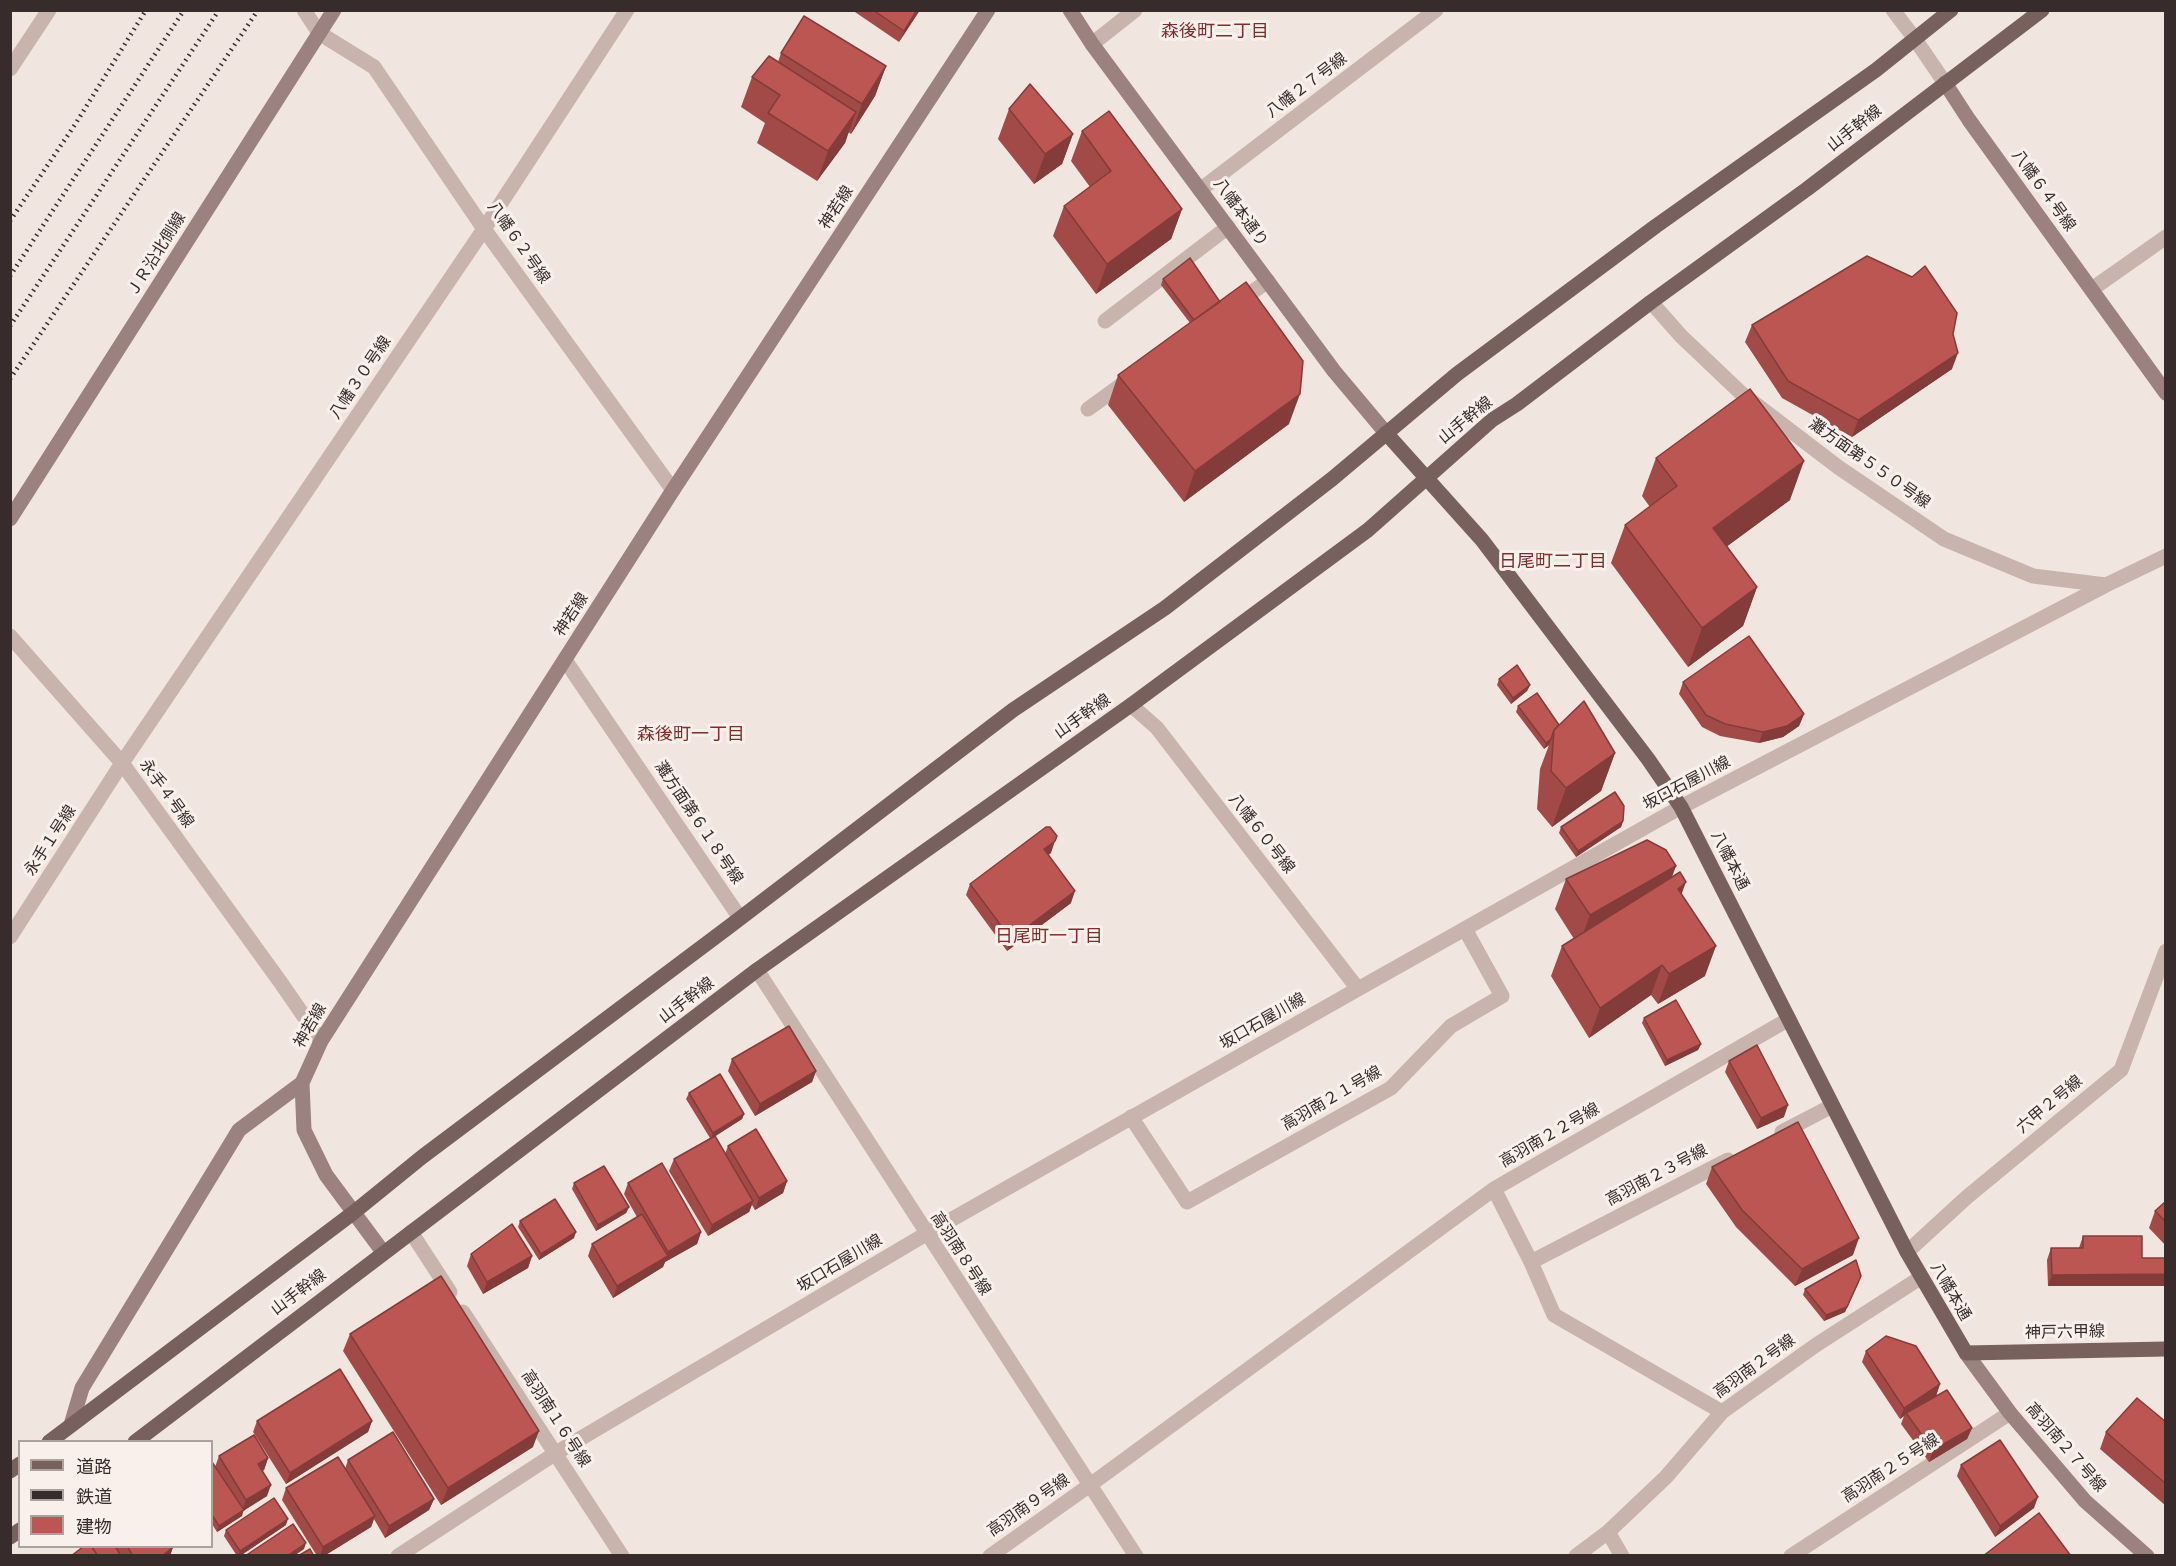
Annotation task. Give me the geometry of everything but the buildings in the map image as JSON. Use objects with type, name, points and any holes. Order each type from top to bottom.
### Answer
[{"type":"main road","name":"山手幹線","points":[[52,1440],[1013,710],[1165,608],[1332,479],[1457,374],[1656,226],[1876,70],[1951,10]]},
{"type":"main road","name":"山手幹線","points":[[138,1440],[757,970],[1131,705],[1368,530],[1492,420],[1517,404],[1651,302],[1807,189],[2042,10]]},
{"type":"main road","name":"八幡本通","points":[[1386,433],[1482,540],[1648,759],[1681,807],[1920,1278],[1966,1353]]},
{"type":"main road","name":"神戸六甲線","points":[[1966,1353],[2166,1349]]},
{"type":"street","points":[[10,69],[49,10]]},
{"type":"street","points":[[304,10],[319,33]]},
{"type":"street","name":"ＪＲ沿北側線","points":[[10,519],[334,10]]},
{"type":"street","name":"八幡３０号線","points":[[122,763],[484,228],[627,10]]},
{"type":"street","name":"神若線","points":[[383,1252],[326,1175],[304,1130],[302,1083],[321,1041],[673,490],[988,10]]},
{"type":"street","name":"八幡本通り","points":[[1070,10],[1092,44],[1334,371],[1386,433]]},
{"type":"street","points":[[1092,44],[1135,10]]},
{"type":"street","name":"八幡２７号線","points":[[1200,189],[1436,10]]},
{"type":"street","name":"八幡６４号線","points":[[1893,10],[2166,393]]},
{"type":"street","name":"八幡６２号線","points":[[319,33],[374,67],[484,228],[673,490]]},
{"type":"street","points":[[1104,321],[1228,227]]},
{"type":"street","points":[[2092,289],[2166,237]]},
{"type":"street","points":[[1229,308],[1268,281]]},
{"type":"street","name":"灘方面第５５０号線","points":[[1651,302],[1681,336],[1741,393],[1838,467],[1944,539],[2033,576],[2106,585]]},
{"type":"street","points":[[1088,409],[1144,368]]},
{"type":"street","name":"坂口石屋川線","points":[[398,1556],[556,1453],[926,1234],[1358,988],[1681,807],[2106,585],[2166,556]]},
{"type":"street","name":"永手４号線","points":[[10,636],[122,763],[321,1041]]},
{"type":"street","name":"灘方面第６１８号線","points":[[565,660],[740,918]]},
{"type":"street","name":"八幡６０号線","points":[[1131,705],[1157,728],[1358,988]]},
{"type":"street","name":"永手１号線","points":[[10,938],[122,763]]},
{"type":"street","name":"高羽南２１号線","points":[[1131,1117],[1187,1202],[1391,1088],[1451,1026],[1502,996],[1465,929]]},
{"type":"street","name":"六甲２号線","points":[[1907,1252],[1967,1197],[2121,1070],[2166,951]]},
{"type":"street","name":"高羽南８号線","points":[[757,970],[1136,1556]]},
{"type":"street","name":"高羽南２２号線","points":[[1722,1412],[1554,1316],[1531,1262],[1494,1189],[1789,1019]]},
{"type":"street","points":[[71,1425],[82,1388],[239,1130],[302,1083]]},
{"type":"street","points":[[1770,1138],[1832,1106]]},
{"type":"street","name":"高羽南２３号線","points":[[1531,1262],[1738,1154]]},
{"type":"street","name":"高羽南９号線","points":[[990,1556],[1494,1189]]},
{"type":"street","name":"高羽南１６号線","points":[[411,1233],[622,1556]]},
{"type":"street","name":"高羽南２号線","points":[[1576,1556],[1608,1532],[1666,1477],[1722,1412],[1816,1346],[1920,1278]]},
{"type":"street","name":"高羽南２７号線","points":[[1966,1353],[2010,1413],[2052,1464],[2085,1501],[2147,1556]]},
{"type":"street","name":"高羽南２５号線","points":[[1791,1556],[2010,1413]]},
{"type":"street","points":[[1608,1532],[1622,1556]]},
{"type":"railway","points":[[10,221],[76,123],[146,10]]},
{"type":"railway","points":[[10,276],[184,10]]},
{"type":"railway","points":[[10,326],[219,10]]},
{"type":"railway","points":[[10,379],[258,10]]},
{"type":"district","name":"森後町二丁目","points":[[1215,32]]},
{"type":"district","name":"日尾町二丁目","points":[[1553,562]]},
{"type":"district","name":"森後町一丁目","points":[[691,735]]},
{"type":"district","name":"日尾町一丁目","points":[[1049,937]]}]
